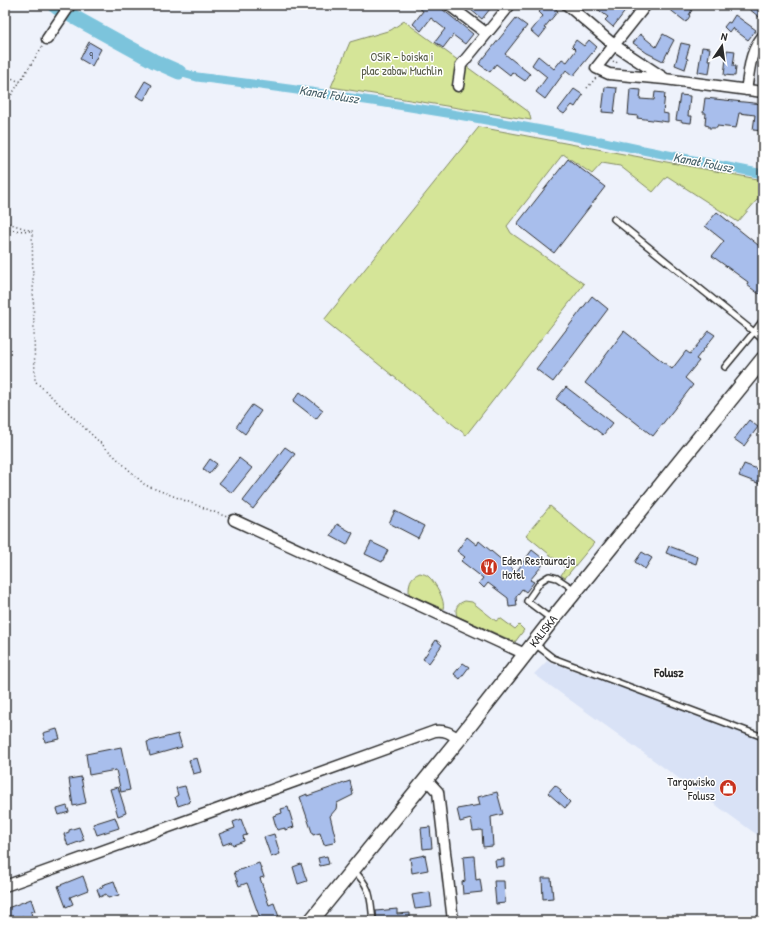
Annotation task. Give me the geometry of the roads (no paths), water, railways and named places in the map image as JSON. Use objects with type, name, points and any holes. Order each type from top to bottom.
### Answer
[{"type":"main road","name":"KALISKA","points":[[525,654],[763,359]]},
{"type":"main road","points":[[311,921],[459,739],[525,654]]},
{"type":"street","points":[[47,39],[70,5]]},
{"type":"street","points":[[449,5],[486,33]]},
{"type":"street","points":[[458,86],[461,65],[510,5]]},
{"type":"street","points":[[567,5],[614,45],[665,79]]},
{"type":"street","points":[[646,5],[596,68],[609,74],[665,79],[763,92]]},
{"type":"street","points":[[746,90],[752,54],[755,46],[763,36]]},
{"type":"street","name":"KALISKA","points":[[234,520],[525,654]]},
{"type":"street","points":[[5,886],[435,731],[449,732],[459,739]]},
{"type":"street","points":[[426,779],[438,792],[453,921]]},
{"type":"lane","points":[[614,219],[763,340]]},
{"type":"lane","points":[[725,368],[763,320]]},
{"type":"lane","points":[[552,620],[527,601],[541,581],[549,576],[557,578],[576,591]]},
{"type":"lane","points":[[534,643],[553,658],[763,737]]},
{"type":"lane","points":[[353,869],[362,878],[369,889],[373,921]]},
{"type":"waterway","name":"Kanał Folusz","points":[[54,5],[58,8]]},
{"type":"waterway","name":"Kanał Folusz","points":[[72,16],[154,61],[179,72]]},
{"type":"waterway","name":"Kanał Folusz","points":[[179,72],[197,77],[405,106],[597,141]]},
{"type":"waterway","name":"Kanał Folusz","points":[[600,141],[622,146]]},
{"type":"waterway","name":"Kanał Folusz","points":[[624,146],[638,149]]},
{"type":"waterway","name":"Kanał Folusz","points":[[643,150],[763,174]]},
{"type":"place","name":"Eden Restauracja Hotel","points":[[489,567]]},
{"type":"place","name":"Targowisko Folusz","points":[[728,788]]},
{"type":"district","name":"Folusz","points":[[669,672]]},
{"type":"park label","name":"OSiR - boiska i plac zabaw Muchlin","points":[[402,63]]}]
